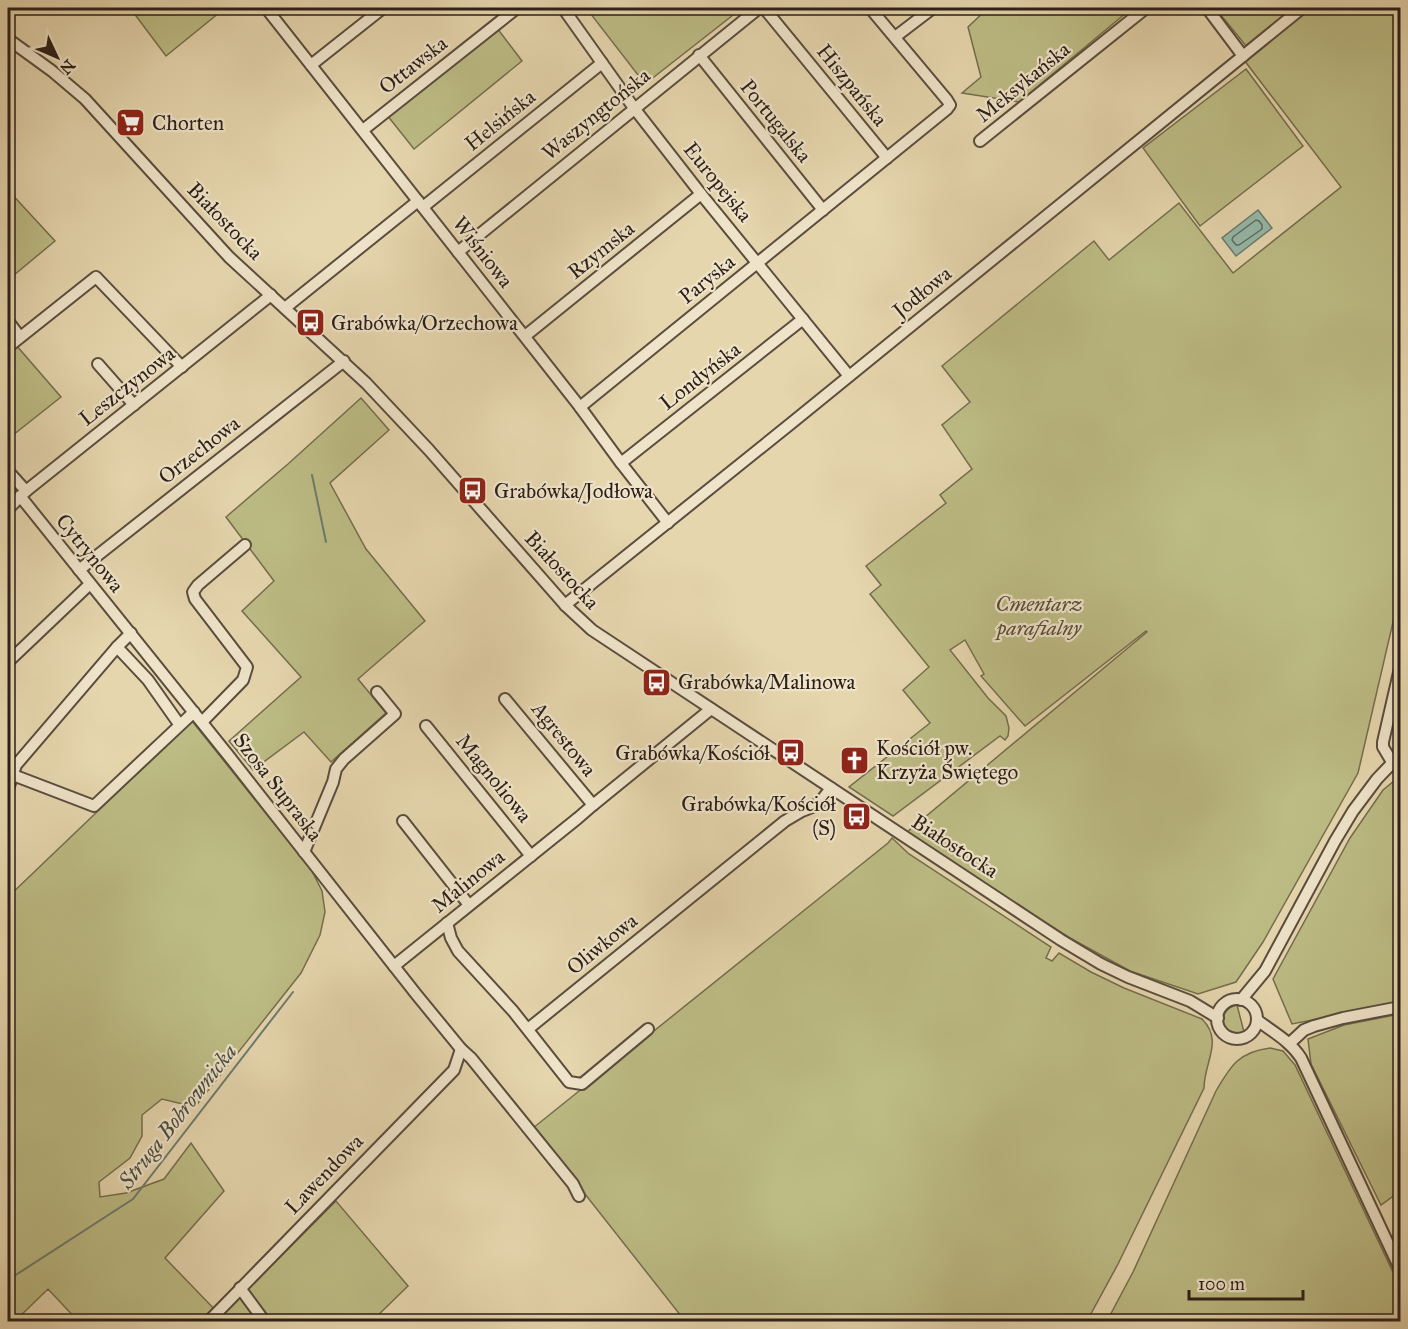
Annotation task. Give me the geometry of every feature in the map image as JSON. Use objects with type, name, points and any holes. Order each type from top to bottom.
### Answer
[{"type":"street","points":[[311,65],[383,8]]},
{"type":"street","name":"Ottawska","points":[[363,130],[517,8]]},
{"type":"street","name":"Europejska","points":[[563,8],[634,108],[849,376]]},
{"type":"street","name":"Waszyngtońska","points":[[458,252],[699,55],[761,8]]},
{"type":"street","name":"Hiszpańska","points":[[761,8],[887,158]]},
{"type":"street","points":[[870,8],[895,37],[933,8]]},
{"type":"street","name":"Meksykańska","points":[[980,141],[1146,8]]},
{"type":"street","points":[[1207,8],[1243,56]]},
{"type":"street","name":"Jodłowa","points":[[565,605],[1302,8]]},
{"type":"street","name":"Wiśniowa","points":[[270,9],[311,65],[525,336],[668,523]]},
{"type":"street","name":"Paryska","points":[[580,407],[947,110],[950,105],[947,100],[895,37]]},
{"type":"street","name":"Białostocka","points":[[8,40],[52,71],[85,99],[210,237],[374,391],[565,605],[592,630],[1061,940],[1101,964],[1190,1001],[1218,1018]]},
{"type":"street","name":"Portugalska","points":[[699,55],[823,210]]},
{"type":"street","name":"Helsińska","points":[[285,308],[602,63]]},
{"type":"street","name":"Rzymska","points":[[525,336],[701,194]]},
{"type":"street","points":[[8,347],[96,277],[182,367]]},
{"type":"street","name":"Leszczynowa","points":[[8,509],[23,494],[271,295]]},
{"type":"street","name":"Londyńska","points":[[621,463],[803,319]]},
{"type":"street","points":[[8,321],[20,337]]},
{"type":"street","name":"Orzechowa","points":[[79,570],[344,361]]},
{"type":"street","points":[[98,364],[134,405]]},
{"type":"street","name":"Cytrynowa","points":[[8,471],[79,570],[130,633]]},
{"type":"street","points":[[202,723],[243,680],[247,667],[195,599],[193,592],[198,585],[245,545]]},
{"type":"street","points":[[8,662],[90,584]]},
{"type":"street","points":[[8,789],[16,765],[130,633]]},
{"type":"street","name":"Szosa Supraska","points":[[130,633],[394,966]]},
{"type":"street","points":[[117,647],[148,680],[179,724]]},
{"type":"street","points":[[1252,1006],[1261,977],[1343,826],[1365,794],[1396,759],[1383,747],[1383,742],[1401,668]]},
{"type":"street","points":[[304,852],[333,782],[336,769],[344,759],[395,714],[377,692]]},
{"type":"street","name":"Agrestowa","points":[[505,699],[593,805]]},
{"type":"street","name":"Malinowa","points":[[394,966],[711,709]]},
{"type":"street","points":[[13,775],[94,806],[194,712]]},
{"type":"street","name":"Magnoliowa","points":[[426,726],[531,855]]},
{"type":"street","name":"Oliwkowa","points":[[528,1029],[785,821],[820,802],[831,788]]},
{"type":"street","points":[[403,821],[469,905]]},
{"type":"street","points":[[447,923],[458,951],[513,1011],[569,1082],[582,1084],[648,1029]]},
{"type":"street","points":[[394,966],[514,1110],[573,1184],[579,1196]]},
{"type":"street","points":[[1241,1000],[1261,977]]},
{"type":"street","points":[[1251,1034],[1257,1020],[1252,1006],[1241,1000],[1231,1000],[1222,1007],[1218,1018],[1220,1029],[1227,1036],[1240,1038],[1257,1032],[1280,1036]]},
{"type":"street","name":"Białostocka","points":[[1190,1001],[1222,1007]]},
{"type":"street","points":[[1290,1043],[1304,1030],[1314,1026],[1401,1007]]},
{"type":"street","points":[[1257,1020],[1290,1043],[1301,1058],[1401,1269]]},
{"type":"street","name":"Lawendowa","points":[[208,1322],[454,1070],[461,1049]]},
{"type":"street","points":[[240,1288],[265,1322]]},
{"type":"green space","points":[[130,8],[225,8],[166,56]]},
{"type":"green space","points":[[597,8],[742,8],[645,84],[590,13]]},
{"type":"green space","points":[[988,8],[1132,8],[1019,102],[962,93],[981,77],[968,27]]},
{"type":"green space","points":[[1215,8],[1295,8],[1247,47]]},
{"type":"green space","name":"Cmentarz parafialny","points":[[1308,8],[1400,8],[1400,592],[1358,773],[1263,942],[1236,982],[1198,994],[1130,971],[1070,938],[906,833],[1147,632],[1025,726],[981,676],[984,674],[965,640],[950,650],[988,698],[1006,716],[1008,736],[1005,740],[1000,736],[893,816],[849,787],[930,723],[903,690],[929,667],[870,594],[881,585],[866,566],[946,503],[940,495],[972,469],[942,425],[970,402],[942,366],[1094,241],[1109,260],[1179,203],[1233,273],[1341,187],[1244,60]]},
{"type":"green space","points":[[497,28],[522,61],[414,149],[387,115]]},
{"type":"green space","points":[[1246,69],[1303,146],[1200,226],[1143,148]]},
{"type":"green space","points":[[8,190],[55,241],[8,280]]},
{"type":"green space","points":[[16,345],[61,397],[8,439],[8,351]]},
{"type":"green space","points":[[361,398],[389,430],[330,483],[366,549],[425,621],[358,679],[386,713],[331,762],[304,732],[253,770],[229,741],[301,677],[242,611],[274,581],[226,517]]},
{"type":"green space","points":[[192,721],[312,871],[322,891],[325,912],[320,935],[301,973],[195,1107],[162,1099],[142,1115],[142,1136],[130,1158],[99,1182],[100,1197],[126,1193],[164,1179],[191,1143],[224,1191],[165,1258],[221,1316],[336,1201],[408,1286],[372,1321],[78,1321],[48,1289],[15,1321],[8,1322],[8,897]]},
{"type":"green space","points":[[1400,776],[1400,1003],[1292,1024],[1273,979],[1350,838],[1383,790]]},
{"type":"green space","points":[[892,838],[909,854],[1051,947],[1046,958],[1052,961],[1059,953],[1124,988],[1202,1019],[1212,1035],[1204,1088],[1118,1264],[1087,1321],[685,1321],[533,1128]]},
{"type":"green space","points":[[1237,1005],[1244,1032],[1236,1033],[1226,1027],[1223,1017],[1230,1008]]},
{"type":"green space","points":[[1400,1014],[1400,1191],[1381,1205],[1311,1064],[1308,1039],[1344,1025]]},
{"type":"green space","points":[[1270,1048],[1283,1051],[1295,1065],[1400,1287],[1400,1321],[1107,1321],[1133,1272],[1221,1082],[1237,1061],[1251,1053]]},
{"type":"water","points":[[1258,210],[1272,228],[1236,256],[1222,238]]},
{"type":"waterway","name":"Struga Bobrownicka","points":[[312,475],[326,542]]},
{"type":"waterway","name":"Struga Bobrownicka","points":[[8,1280],[133,1199],[293,992]]},
{"type":"place","name":"Chorten","points":[[131,123]]},
{"type":"place","name":"Grabówka/Orzechowa","points":[[310,323]]},
{"type":"place","name":"Grabówka/Jodłowa","points":[[473,491]]},
{"type":"place","name":"Grabówka/Malinowa","points":[[657,682]]},
{"type":"place","name":"Grabówka/Kościół","points":[[791,753]]},
{"type":"place","name":"Kościół pw. Krzyża Świętego","points":[[855,760]]},
{"type":"place","name":"Grabówka/Kościół (S)","points":[[857,816]]}]
